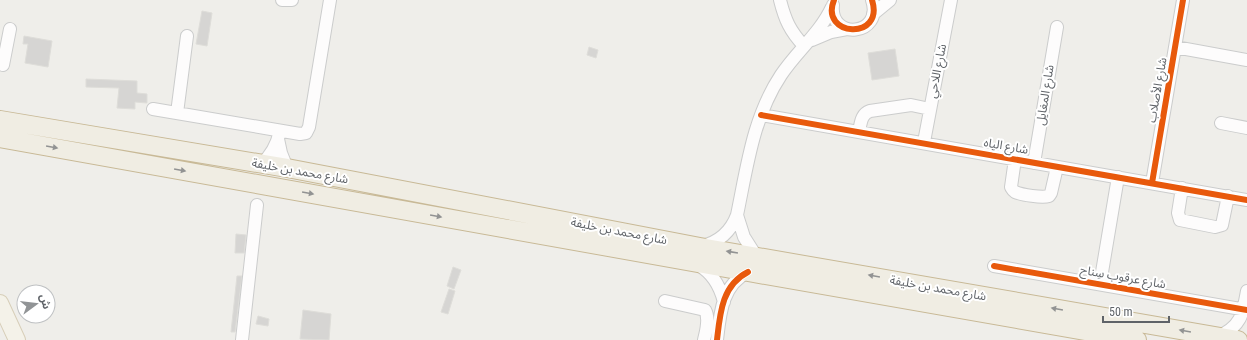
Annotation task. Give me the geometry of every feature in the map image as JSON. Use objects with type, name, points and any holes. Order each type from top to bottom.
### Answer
[{"type":"highway","name":"شارع محمد بن خليفة","points":[[0,120],[287,168],[697,254],[748,272],[1137,340]]},
{"type":"highway","name":"شارع محمد بن خليفة","points":[[0,138],[697,254],[756,256],[1238,340]]},
{"type":"highway","points":[[0,149],[31,144]]},
{"type":"main road","points":[[0,303],[18,340]]},
{"type":"street","points":[[282,0],[292,0]]},
{"type":"street","points":[[153,109],[279,135],[303,134],[308,130],[330,0]]},
{"type":"street","points":[[780,0],[787,24],[795,36],[806,45]]},
{"type":"street","points":[[872,0],[874,14]]},
{"type":"street","points":[[806,45],[826,34],[864,27],[874,14],[890,0]]},
{"type":"street","name":"شارع اللاحي","points":[[924,142],[951,0]]},
{"type":"street","name":"شارع الأصلاب","points":[[1152,183],[1184,0]]},
{"type":"street","points":[[724,302],[718,285],[697,254],[720,239],[731,228],[737,215],[753,136],[765,103],[781,76],[824,22],[833,3]]},
{"type":"street","points":[[833,3],[832,12],[836,21],[847,30]]},
{"type":"street","name":"شارع المغايل","points":[[1034,163],[1057,27]]},
{"type":"street","points":[[3,65],[3,46],[10,29]]},
{"type":"street","points":[[177,113],[187,36]]},
{"type":"street","points":[[1175,47],[1247,60]]},
{"type":"street","points":[[859,131],[862,117],[866,112],[911,106],[930,109]]},
{"type":"street","name":"شارع الياه","points":[[761,115],[924,142],[1034,163],[1247,200]]},
{"type":"street","points":[[1221,123],[1247,128]]},
{"type":"street","points":[[261,164],[272,153],[279,135]]},
{"type":"street","points":[[279,135],[281,154],[287,168]]},
{"type":"street","points":[[1015,159],[1011,184],[1012,189],[1016,192],[1047,197],[1050,195],[1057,167]]},
{"type":"street","points":[[1100,284],[1118,177]]},
{"type":"street","points":[[1182,188],[1178,213],[1180,220],[1215,227],[1222,225],[1228,196]]},
{"type":"street","points":[[242,340],[257,205]]},
{"type":"street","points":[[737,215],[744,237],[756,256]]},
{"type":"street","name":"شارع عرقوب سِناح","points":[[994,266],[1245,310]]},
{"type":"street","points":[[711,335],[730,287],[735,281],[748,272]]},
{"type":"street","points":[[1247,291],[1244,319],[1247,329]]},
{"type":"street","points":[[665,301],[705,310],[711,335]]},
{"type":"street","points":[[1217,337],[1234,327],[1245,310]]},
{"type":"building","points":[[202,11],[212,13],[207,46],[196,44]]},
{"type":"building","points":[[24,36],[52,41],[48,67],[25,63],[28,44],[23,44]]},
{"type":"building","points":[[589,47],[598,50],[596,58],[587,55]]},
{"type":"building","points":[[895,49],[899,76],[872,80],[868,53]]},
{"type":"building","points":[[86,79],[137,81],[137,93],[147,94],[147,103],[135,102],[135,109],[117,108],[119,88],[86,87]]},
{"type":"building","points":[[236,234],[246,235],[244,253],[235,253]]},
{"type":"building","points":[[453,267],[461,270],[454,289],[447,286]]},
{"type":"building","points":[[237,276],[242,276],[235,332],[231,332]]},
{"type":"building","points":[[449,289],[455,291],[448,314],[441,312]]},
{"type":"building","points":[[303,310],[331,314],[329,340],[300,339]]},
{"type":"building","points":[[258,316],[269,319],[268,326],[256,324]]},
{"type":"cycle path","points":[[834,0],[832,12],[835,21],[843,27],[852,29],[862,28],[869,22],[873,13],[872,0]]},
{"type":"cycle path","points":[[1152,183],[1183,0]]},
{"type":"cycle path","points":[[761,115],[1247,200]]},
{"type":"cycle path","points":[[994,266],[1247,310]]},
{"type":"cycle path","points":[[717,340],[721,310],[728,292],[733,284],[748,272]]}]
